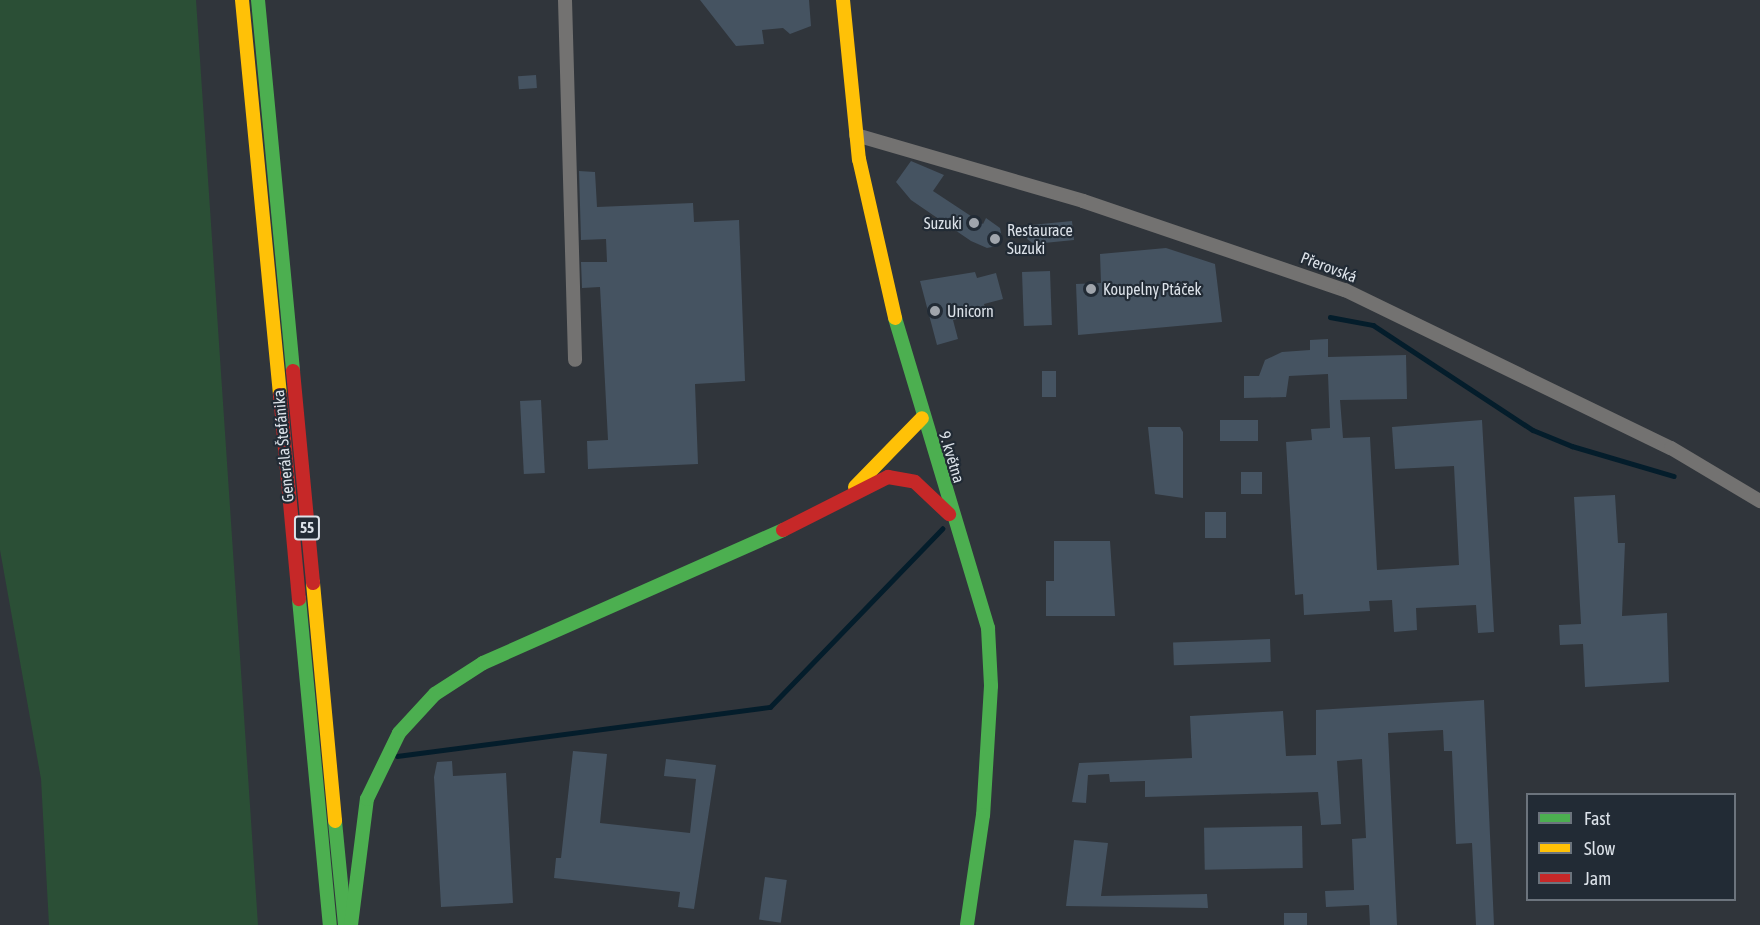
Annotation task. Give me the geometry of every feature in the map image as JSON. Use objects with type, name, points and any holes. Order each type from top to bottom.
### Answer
[{"type":"main road","name":"Generála Štefánika","points":[[242,0],[330,925]]},
{"type":"main road","name":"Generála Štefánika","points":[[258,0],[345,925]]},
{"type":"main road","name":"9. května","points":[[843,0],[856,135],[871,220],[922,418],[988,628],[991,686],[983,815],[967,925]]},
{"type":"main road","points":[[826,510],[860,482],[922,418]]},
{"type":"main road","points":[[351,925],[367,799],[399,733],[435,694],[483,663],[896,477],[924,488],[954,519]]},
{"type":"street","points":[[565,0],[575,360]]},
{"type":"street","name":"Přerovská","points":[[856,135],[1083,201],[1345,290],[1671,448],[1760,501]]},
{"type":"green space","points":[[0,0],[196,0],[258,925],[49,925],[41,779],[0,550]]},
{"type":"building","points":[[700,0],[809,0],[811,26],[790,34],[783,28],[762,30],[764,44],[736,46]]},
{"type":"building","points":[[536,75],[537,88],[519,89],[518,76]]},
{"type":"building","points":[[911,161],[944,175],[933,191],[983,224],[986,218],[1000,228],[1002,238],[997,246],[987,248],[971,241],[911,200],[896,182]]},
{"type":"building","points":[[579,171],[595,172],[597,207],[693,203],[694,222],[739,220],[745,381],[695,384],[698,464],[588,469],[587,441],[608,440],[600,287],[582,288],[581,262],[607,262],[606,239],[581,240]]},
{"type":"building","points":[[1072,221],[1074,240],[1034,244],[1027,239],[1031,225]]},
{"type":"building","points":[[1166,248],[1215,264],[1222,322],[1078,335],[1076,284],[1101,283],[1100,254]]},
{"type":"building","points":[[1050,271],[1052,325],[1024,326],[1022,272]]},
{"type":"building","points":[[975,272],[977,278],[996,273],[1003,299],[984,304],[986,311],[953,320],[958,339],[937,345],[920,281]]},
{"type":"building","points":[[1328,339],[1328,357],[1406,355],[1407,399],[1340,400],[1343,438],[1370,437],[1377,570],[1459,565],[1454,466],[1395,469],[1392,427],[1482,420],[1494,632],[1478,633],[1476,605],[1416,608],[1417,630],[1394,632],[1392,600],[1369,601],[1370,611],[1304,615],[1303,594],[1295,595],[1286,442],[1312,440],[1311,429],[1330,428],[1328,374],[1289,376],[1286,397],[1244,398],[1244,376],[1259,376],[1265,360],[1282,352],[1310,350],[1310,340]]},
{"type":"building","points":[[1042,371],[1056,371],[1056,397],[1042,397]]},
{"type":"building","points":[[541,400],[545,473],[524,474],[520,401]]},
{"type":"building","points":[[1220,420],[1258,420],[1258,441],[1220,441]]},
{"type":"building","points":[[1148,427],[1180,427],[1183,432],[1183,498],[1155,494]]},
{"type":"building","points":[[1241,472],[1262,472],[1262,494],[1241,494]]},
{"type":"building","points":[[1615,495],[1618,543],[1625,543],[1622,616],[1667,613],[1669,682],[1585,687],[1583,644],[1560,645],[1559,625],[1581,624],[1574,497]]},
{"type":"building","points":[[1205,512],[1226,512],[1226,538],[1205,538]]},
{"type":"building","points":[[1054,541],[1110,541],[1115,616],[1046,616],[1046,581],[1054,581]]},
{"type":"building","points":[[1270,639],[1271,662],[1174,665],[1173,642]]},
{"type":"building","points":[[1484,700],[1494,925],[1476,925],[1472,843],[1456,844],[1452,751],[1444,751],[1443,730],[1388,733],[1397,925],[1370,925],[1369,905],[1326,907],[1325,891],[1354,890],[1352,839],[1366,838],[1362,759],[1337,761],[1341,824],[1321,825],[1318,792],[1145,797],[1145,781],[1110,782],[1109,774],[1088,775],[1086,803],[1072,802],[1079,763],[1192,758],[1190,716],[1283,711],[1286,756],[1316,755],[1316,710]]},
{"type":"building","points":[[573,751],[607,754],[600,823],[690,833],[696,779],[664,776],[666,759],[716,765],[694,909],[678,907],[680,892],[554,878],[556,858],[561,858]]},
{"type":"building","points":[[452,761],[453,776],[506,773],[513,903],[441,907],[434,777],[437,762]]},
{"type":"building","points":[[1302,826],[1303,868],[1205,870],[1204,828]]},
{"type":"building","points":[[1074,840],[1108,843],[1101,896],[1207,894],[1208,908],[1066,906]]},
{"type":"building","points":[[765,877],[787,880],[781,923],[759,920]]},
{"type":"building","points":[[1284,913],[1307,913],[1307,925],[1284,925]]},
{"type":"waterway","points":[[1330,317],[1373,325],[1533,430],[1572,446],[1674,476]]},
{"type":"waterway","points":[[397,756],[770,707],[942,529]]},
{"type":"traffic: fast","points":[[258,0],[293,371]]},
{"type":"traffic: fast","points":[[895,318],[988,628],[991,686],[983,815],[967,925]]},
{"type":"traffic: fast","points":[[351,925],[367,799],[399,733],[435,694],[483,663],[783,530]]},
{"type":"traffic: fast","points":[[299,599],[330,925]]},
{"type":"traffic: fast","points":[[335,821],[345,925]]},
{"type":"traffic: slow","points":[[242,0],[280,395]]},
{"type":"traffic: slow","points":[[843,0],[859,159],[895,318]]},
{"type":"traffic: slow","points":[[855,487],[922,418]]},
{"type":"traffic: slow","points":[[313,583],[335,821]]},
{"type":"traffic: jam","points":[[293,371],[313,583]]},
{"type":"traffic: jam","points":[[280,395],[299,599]]},
{"type":"traffic: jam","points":[[783,530],[888,477],[915,482],[949,514]]},
{"type":"place","name":"Suzuki","points":[[974,223]]},
{"type":"place","name":"Restaurace Suzuki","points":[[995,239]]},
{"type":"place","name":"Koupelny Ptáček","points":[[1091,289]]},
{"type":"place","name":"Unicorn","points":[[935,311]]}]
